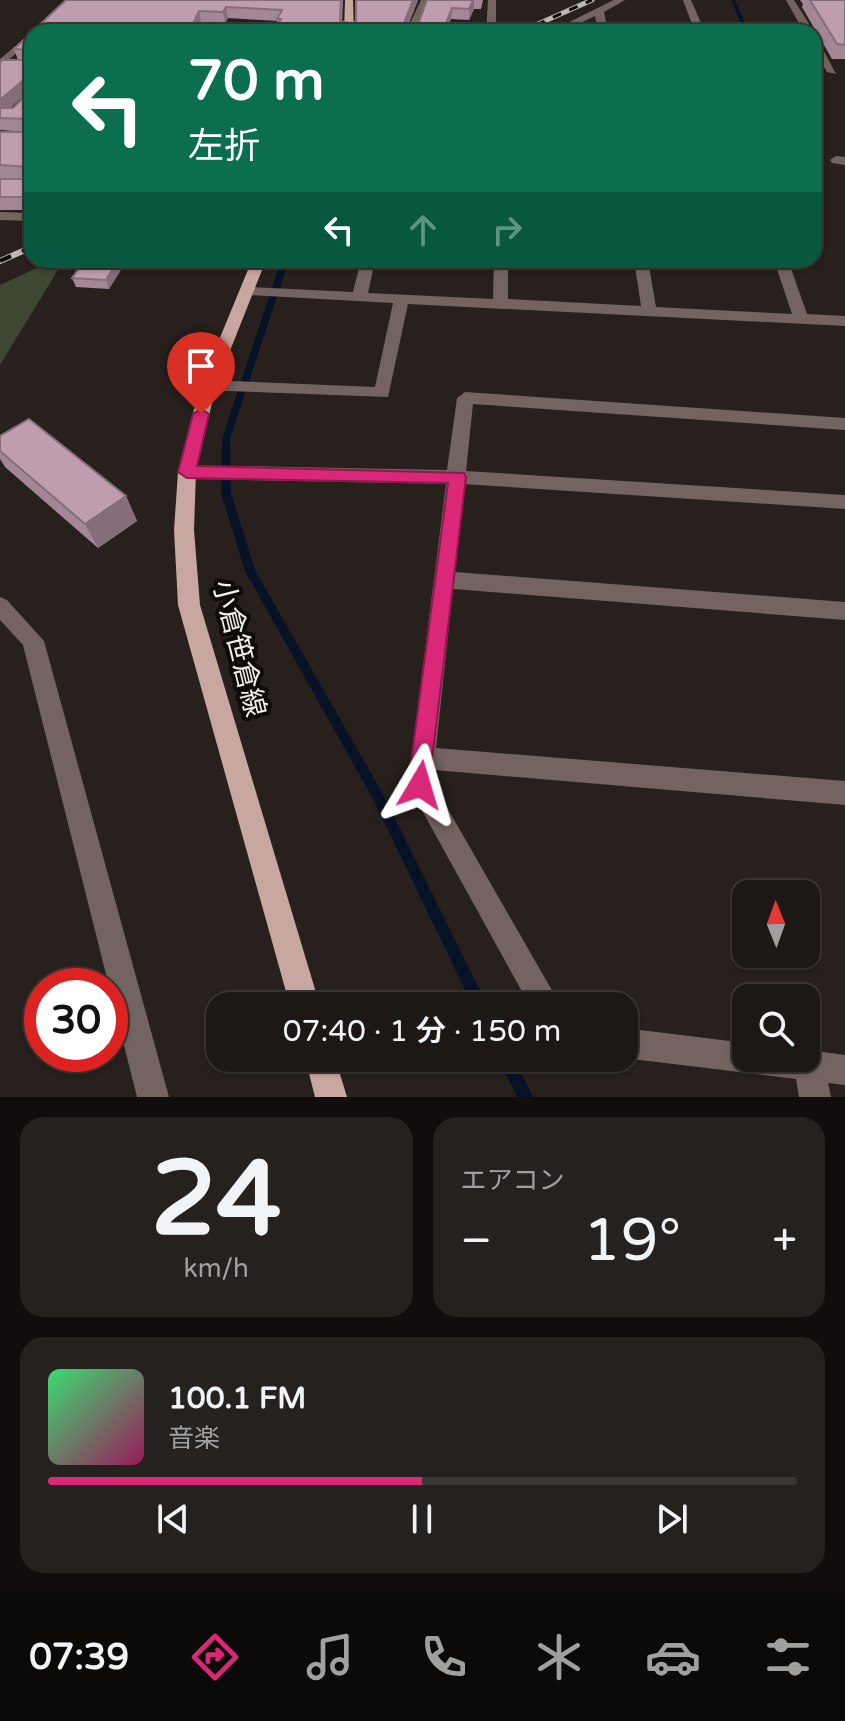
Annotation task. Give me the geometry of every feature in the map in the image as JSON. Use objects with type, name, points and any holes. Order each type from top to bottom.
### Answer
[{"type":"main road","points":[[349,0],[349,24]]},
{"type":"main road","name":"小倉笹倉線","points":[[256,268],[208,386],[187,472],[184,530],[189,605],[301,992]]},
{"type":"main road","points":[[324,1072],[331,1097]]},
{"type":"street","points":[[414,24],[425,0]]},
{"type":"street","points":[[491,24],[492,0]]},
{"type":"street","points":[[571,24],[621,0]]},
{"type":"street","points":[[687,0],[697,24]]},
{"type":"street","points":[[790,0],[804,24]]},
{"type":"street","points":[[599,11],[601,24]]},
{"type":"street","points":[[4,66],[24,44]]},
{"type":"street","points":[[822,55],[832,72]]},
{"type":"street","points":[[822,72],[845,73]]},
{"type":"street","points":[[0,216],[24,217]]},
{"type":"street","points":[[359,297],[366,268]]},
{"type":"street","points":[[500,302],[501,268]]},
{"type":"street","points":[[642,268],[649,309]]},
{"type":"street","points":[[784,268],[801,318]]},
{"type":"street","points":[[248,291],[845,321]]},
{"type":"street","points":[[208,386],[382,393],[402,298]]},
{"type":"street","points":[[538,992],[420,785],[465,398],[845,424]]},
{"type":"street","points":[[187,472],[458,477],[845,502]]},
{"type":"street","points":[[445,580],[845,611]]},
{"type":"street","points":[[0,606],[33,641],[153,1097]]},
{"type":"street","points":[[423,758],[845,793]]},
{"type":"street","points":[[638,1045],[732,1056]]},
{"type":"street","points":[[820,1067],[845,1070]]},
{"type":"street","points":[[810,1072],[815,1097]]},
{"type":"green space","points":[[37,268],[59,268],[0,365],[0,285]]},
{"type":"building","points":[[66,0],[341,0],[340,21],[353,24],[279,24],[281,19],[277,19],[282,10],[226,7],[223,12],[199,11],[193,24],[40,24]]},
{"type":"building","points":[[356,0],[413,0],[404,23],[419,22],[427,0],[473,0],[469,9],[452,8],[446,24],[353,24],[356,21]]},
{"type":"building","points":[[810,0],[845,0],[845,45],[837,44]]},
{"type":"building","points":[[24,40],[24,50],[14,49]]},
{"type":"building","points":[[2,60],[24,60],[24,80],[1,99],[1,108],[13,108],[24,97],[24,119],[0,118]]},
{"type":"building","points":[[0,132],[24,132],[24,167],[0,165]]},
{"type":"building","points":[[0,179],[24,179],[24,197],[0,197]]},
{"type":"building","points":[[79,268],[113,268],[106,280],[72,278]]},
{"type":"building","points":[[29,419],[126,496],[85,524],[0,451],[0,436]]},
{"type":"waterway","points":[[733,0],[744,24]]},
{"type":"waterway","points":[[282,268],[226,439],[226,493],[250,571],[376,793],[474,992]]},
{"type":"waterway","points":[[513,1072],[525,1097]]},
{"type":"railway","points":[[538,24],[592,0]]},
{"type":"railway","points":[[0,261],[24,250]]},
{"type":"route","points":[[201,414],[187,472],[458,477],[420,785]]}]
